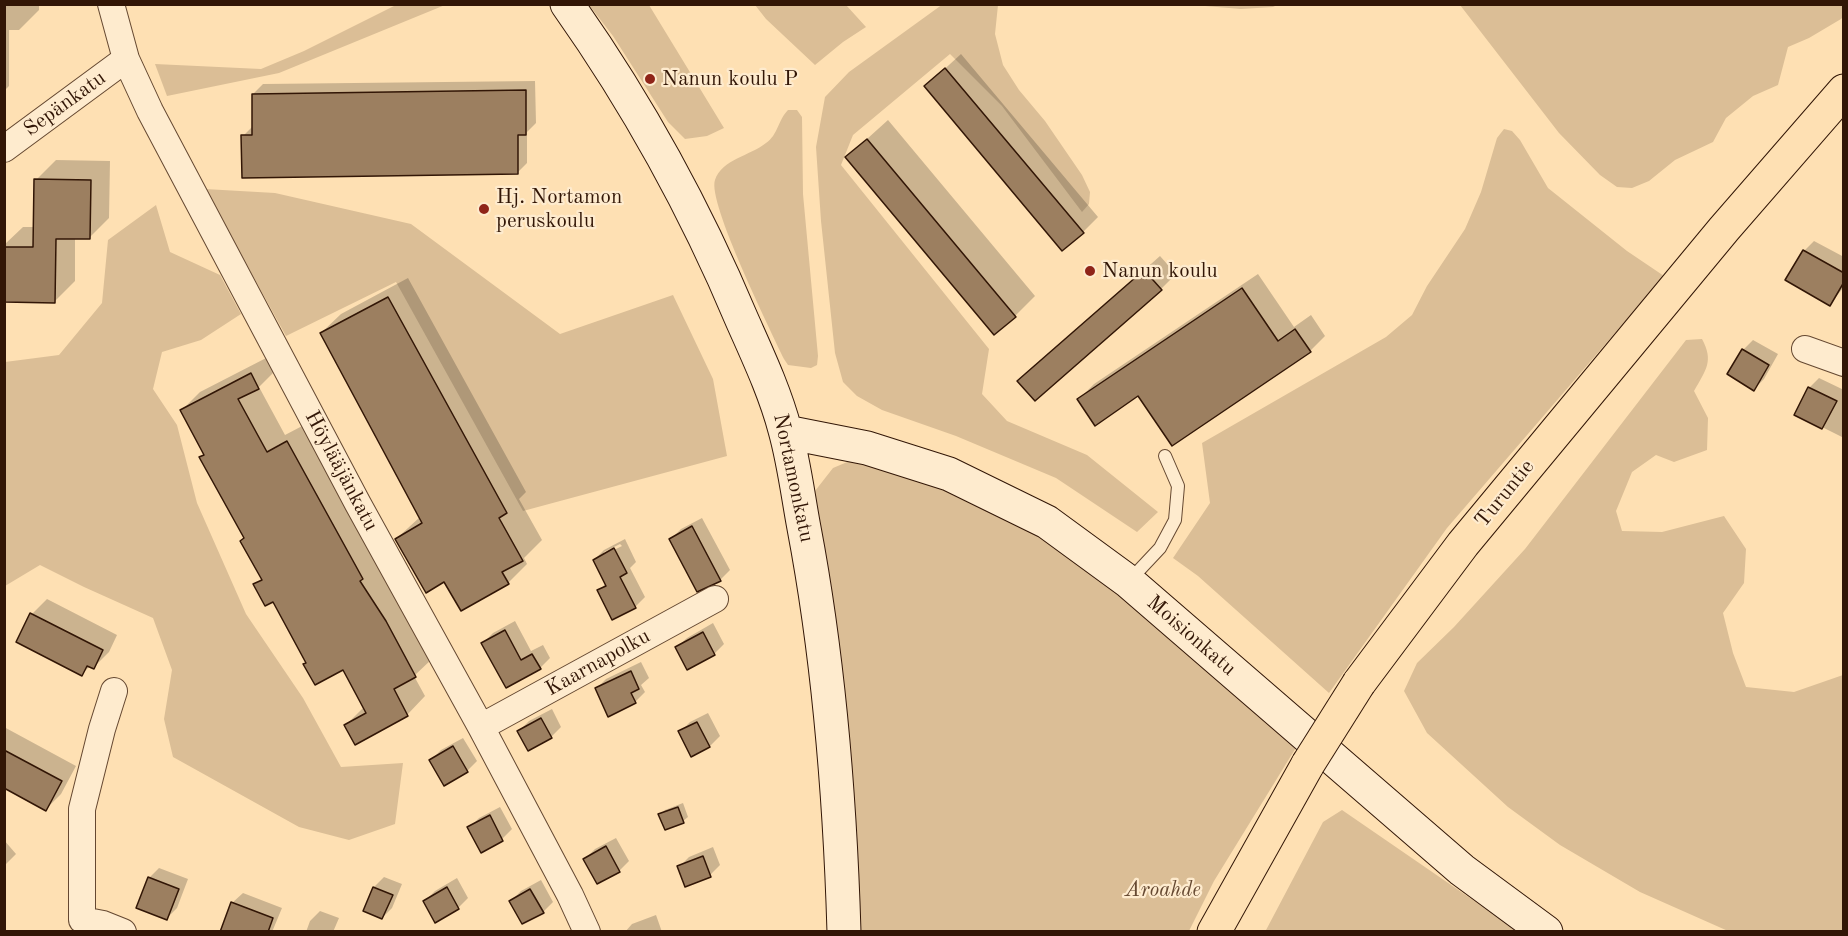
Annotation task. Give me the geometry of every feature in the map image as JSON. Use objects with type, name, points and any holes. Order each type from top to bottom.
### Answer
[{"type":"highway","name":"Turuntie","points":[[1214,932],[1308,764],[1359,683],[1463,544],[1724,229],[1844,91]]},
{"type":"main road","name":"Nortamonkatu","points":[[567,4],[608,63],[670,166],[720,266],[769,383],[786,432],[810,562],[823,659],[837,806],[844,932]]},
{"type":"main road","name":"Moisionkatu","points":[[786,432],[867,448],[949,474],[1047,522],[1129,582],[1462,870],[1546,932]]},
{"type":"street","name":"Höylääjänkatu","points":[[111,4],[126,59],[150,111],[358,504],[481,727],[570,895],[587,932]]},
{"type":"street","name":"Sepänkatu","points":[[4,149],[126,59]]},
{"type":"street","points":[[1805,349],[1844,363]]},
{"type":"street","name":"Kaarnapolku","points":[[481,727],[714,599]]},
{"type":"street","points":[[114,691],[82,809],[82,920],[103,924],[123,932]]},
{"type":"lane","points":[[1129,582],[1160,548],[1175,520],[1178,486],[1165,456]]},
{"type":"green space","points":[[398,4],[445,5],[279,73],[167,96],[155,64],[261,69],[304,51]]},
{"type":"green space","points":[[943,4],[998,5],[995,34],[1003,65],[1082,175],[1090,192],[1089,204],[1082,212],[1002,106],[950,54],[853,135],[841,165],[989,349],[982,394],[1007,421],[1087,455],[1158,512],[1137,532],[1056,478],[956,436],[882,410],[857,396],[843,382],[835,353],[821,221],[816,147],[825,97],[849,72]]},
{"type":"green space","points":[[1843,4],[1841,19],[1809,38],[1788,47],[1778,85],[1753,96],[1726,118],[1713,142],[1675,160],[1649,181],[1632,188],[1617,187],[1600,175],[1559,133],[1460,5]]},
{"type":"green space","points":[[589,5],[649,5],[724,128],[707,136],[685,139],[668,122],[613,36]]},
{"type":"green space","points":[[755,5],[846,5],[866,27],[815,65],[766,19]]},
{"type":"green space","points":[[1193,5],[1277,5],[1241,9]]},
{"type":"green space","points":[[788,110],[797,110],[802,117],[803,194],[818,356],[817,365],[811,368],[788,365],[784,359],[730,239],[715,193],[715,180],[724,167],[770,140]]},
{"type":"green space","points":[[1504,129],[1512,131],[1520,140],[1548,188],[1627,251],[1664,276],[1447,528],[1329,693],[1198,576],[1173,558],[1210,503],[1202,443],[1386,337],[1412,315],[1427,286],[1465,229],[1481,192],[1497,138]]},
{"type":"green space","points":[[205,189],[275,193],[411,224],[560,334],[673,295],[713,379],[727,456],[523,511],[396,282],[286,336]]},
{"type":"green space","points":[[156,205],[170,252],[220,275],[241,314],[201,340],[162,352],[153,389],[177,425],[197,503],[246,614],[303,698],[341,767],[403,763],[395,824],[349,840],[299,827],[173,757],[164,719],[172,670],[153,618],[40,565],[5,586],[5,362],[59,355],[102,303],[108,240]]},
{"type":"green space","points":[[1702,339],[1708,353],[1708,360],[1694,391],[1708,418],[1707,450],[1674,462],[1656,455],[1632,472],[1616,511],[1622,531],[1662,532],[1724,516],[1746,549],[1744,583],[1723,613],[1733,653],[1746,687],[1794,692],[1843,675],[1843,931],[1728,931],[1640,892],[1560,845],[1508,807],[1427,733],[1404,691],[1417,663],[1454,627],[1525,549],[1686,340]]},
{"type":"green space","name":"Aroahde","points":[[852,460],[969,497],[1056,545],[1130,603],[1297,746],[1214,881],[1189,931],[860,931],[842,666],[815,491],[833,468]]},
{"type":"green space","points":[[1342,810],[1518,931],[1265,932],[1323,822]]},
{"type":"building","points":[[945,68],[1084,233],[1062,251],[924,86]]},
{"type":"building","points":[[526,90],[526,135],[518,135],[518,174],[242,178],[241,135],[252,135],[252,94]]},
{"type":"building","points":[[867,139],[1016,317],[994,335],[845,157]]},
{"type":"building","points":[[34,179],[91,180],[90,239],[56,239],[55,303],[4,302],[4,247],[33,247]]},
{"type":"building","points":[[1803,250],[1844,273],[1844,282],[1830,306],[1785,280]]},
{"type":"building","points":[[1144,270],[1162,290],[1035,401],[1017,381]]},
{"type":"building","points":[[1242,288],[1278,341],[1295,329],[1311,352],[1172,446],[1138,396],[1095,426],[1077,399]]},
{"type":"building","points":[[388,297],[507,513],[499,518],[523,561],[502,572],[509,584],[461,611],[444,582],[426,593],[395,539],[422,523],[320,333]]},
{"type":"building","points":[[1742,349],[1769,365],[1754,391],[1727,374]]},
{"type":"building","points":[[251,373],[259,389],[238,399],[267,452],[287,441],[363,579],[360,581],[386,621],[416,677],[394,689],[408,716],[355,745],[344,725],[366,713],[343,670],[315,685],[303,664],[306,663],[273,602],[265,606],[253,584],[262,580],[240,541],[244,538],[199,457],[204,455],[180,410]]},
{"type":"building","points":[[1808,387],[1837,401],[1822,429],[1794,415]]},
{"type":"building","points":[[692,526],[721,581],[697,592],[669,539]]},
{"type":"building","points":[[614,548],[627,573],[620,577],[636,608],[612,620],[597,590],[606,586],[593,560]]},
{"type":"building","points":[[30,613],[103,650],[94,669],[87,666],[82,676],[16,642]]},
{"type":"building","points":[[505,630],[521,660],[532,654],[541,669],[506,688],[481,643]]},
{"type":"building","points":[[703,632],[715,655],[687,670],[675,647]]},
{"type":"building","points":[[631,671],[639,689],[631,693],[636,703],[608,717],[595,688]]},
{"type":"building","points":[[541,718],[552,738],[528,751],[517,731]]},
{"type":"building","points":[[697,722],[710,747],[691,757],[678,731]]},
{"type":"building","points":[[453,746],[468,772],[444,786],[429,760]]},
{"type":"building","points":[[4,750],[62,781],[46,811],[4,788]]},
{"type":"building","points":[[678,807],[684,823],[665,830],[658,814]]},
{"type":"building","points":[[490,815],[503,841],[481,853],[467,827]]},
{"type":"building","points":[[606,846],[620,872],[597,884],[583,859]]},
{"type":"building","points":[[703,856],[711,877],[685,887],[677,866]]},
{"type":"building","points":[[148,877],[179,889],[167,920],[136,908]]},
{"type":"building","points":[[373,887],[393,895],[382,919],[363,911]]},
{"type":"building","points":[[447,887],[459,909],[435,923],[423,901]]},
{"type":"building","points":[[530,889],[544,913],[522,924],[509,901]]},
{"type":"building","points":[[231,902],[273,918],[268,932],[220,932]]},
{"type":"place","name":"Nanun koulu P","points":[[650,79]]},
{"type":"place","name":"Hj. Nortamon peruskoulu","points":[[484,209]]},
{"type":"place","name":"Nanun koulu","points":[[1090,271]]}]
